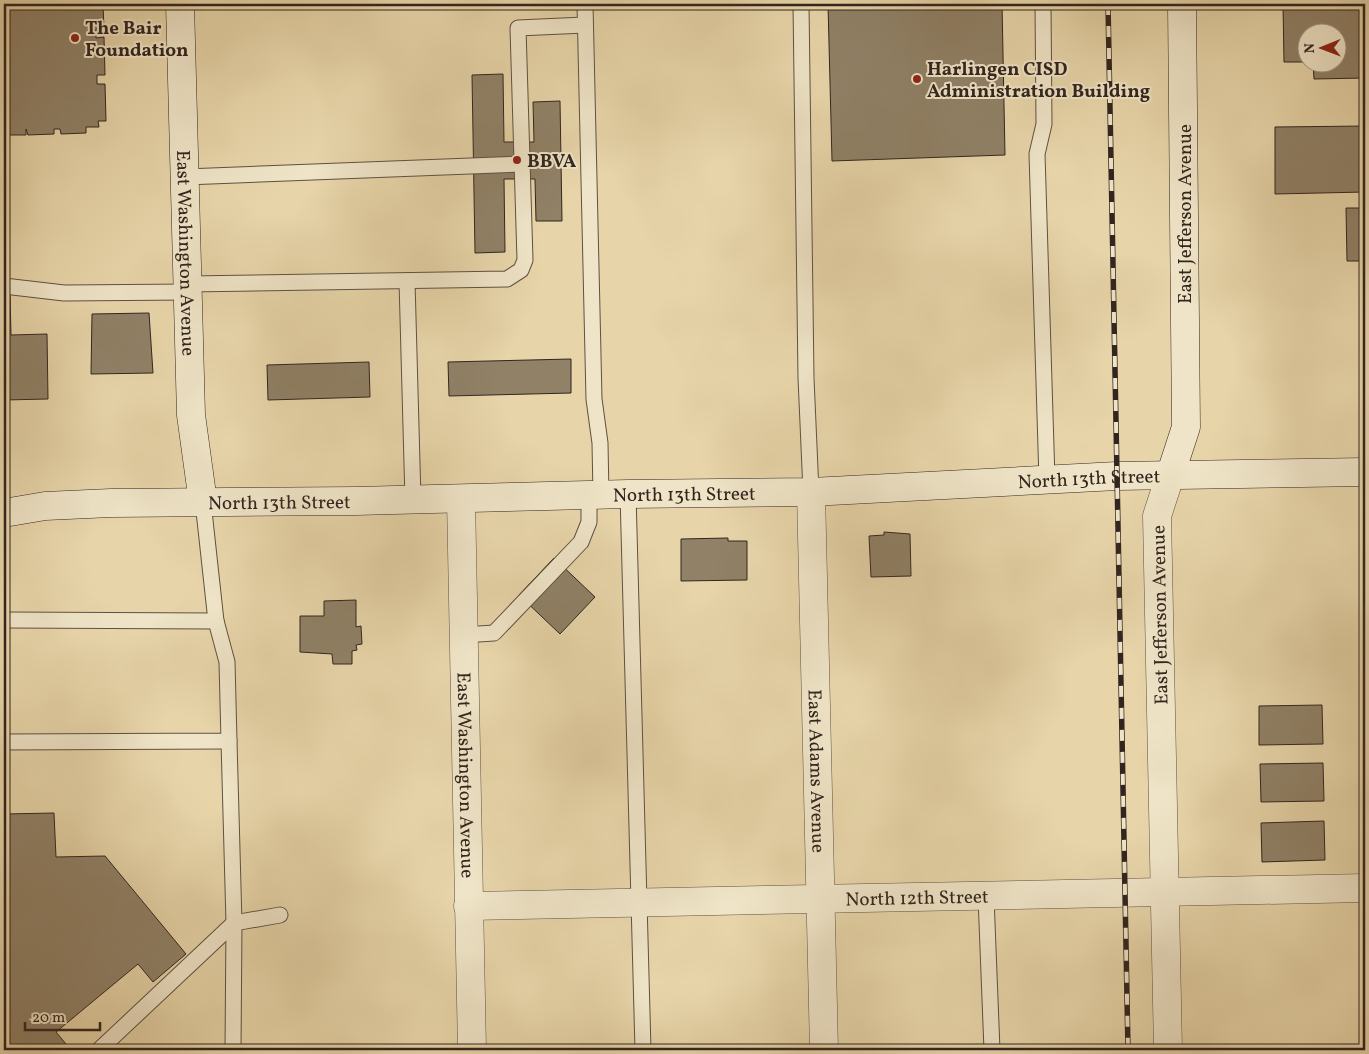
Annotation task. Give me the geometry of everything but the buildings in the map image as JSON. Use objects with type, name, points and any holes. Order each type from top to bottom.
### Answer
[{"type":"street","name":"East Washington Avenue","points":[[180,4],[191,415],[203,502]]},
{"type":"street","name":"East Jefferson Avenue","points":[[1168,1050],[1157,516],[1186,427],[1182,4]]},
{"type":"street","name":"North 13th Street","points":[[4,514],[45,506],[811,492],[1047,480],[1365,472]]},
{"type":"street","name":"East Adams Avenue","points":[[811,492],[824,1050]]},
{"type":"street","name":"East Washington Avenue","points":[[461,499],[472,1050]]},
{"type":"street","name":"North 12th Street","points":[[468,906],[1365,888]]},
{"type":"lane","points":[[463,635],[494,634],[581,542],[589,522],[595,495],[600,443],[594,399],[585,4]]},
{"type":"lane","points":[[801,4],[806,378],[811,492]]},
{"type":"lane","points":[[1043,4],[1044,124],[1037,154],[1047,480]]},
{"type":"lane","points":[[4,286],[64,293],[507,279],[521,270],[525,260],[518,28],[585,25]]},
{"type":"lane","points":[[185,177],[522,164]]},
{"type":"lane","points":[[408,281],[413,500]]},
{"type":"lane","points":[[628,494],[643,1050]]},
{"type":"lane","points":[[203,502],[216,621],[227,662],[234,923],[233,1050]]},
{"type":"lane","points":[[4,620],[216,621]]},
{"type":"lane","points":[[4,742],[229,741]]},
{"type":"lane","points":[[986,897],[992,1050]]},
{"type":"lane","points":[[99,1050],[234,923],[280,915]]},
{"type":"railway","points":[[1108,4],[1128,1050]]},
{"type":"place","name":"The Bair Foundation","points":[[75,38]]},
{"type":"place","name":"Harlingen CISD Administration Building","points":[[917,79]]},
{"type":"place","name":"BBVA","points":[[517,160]]}]
